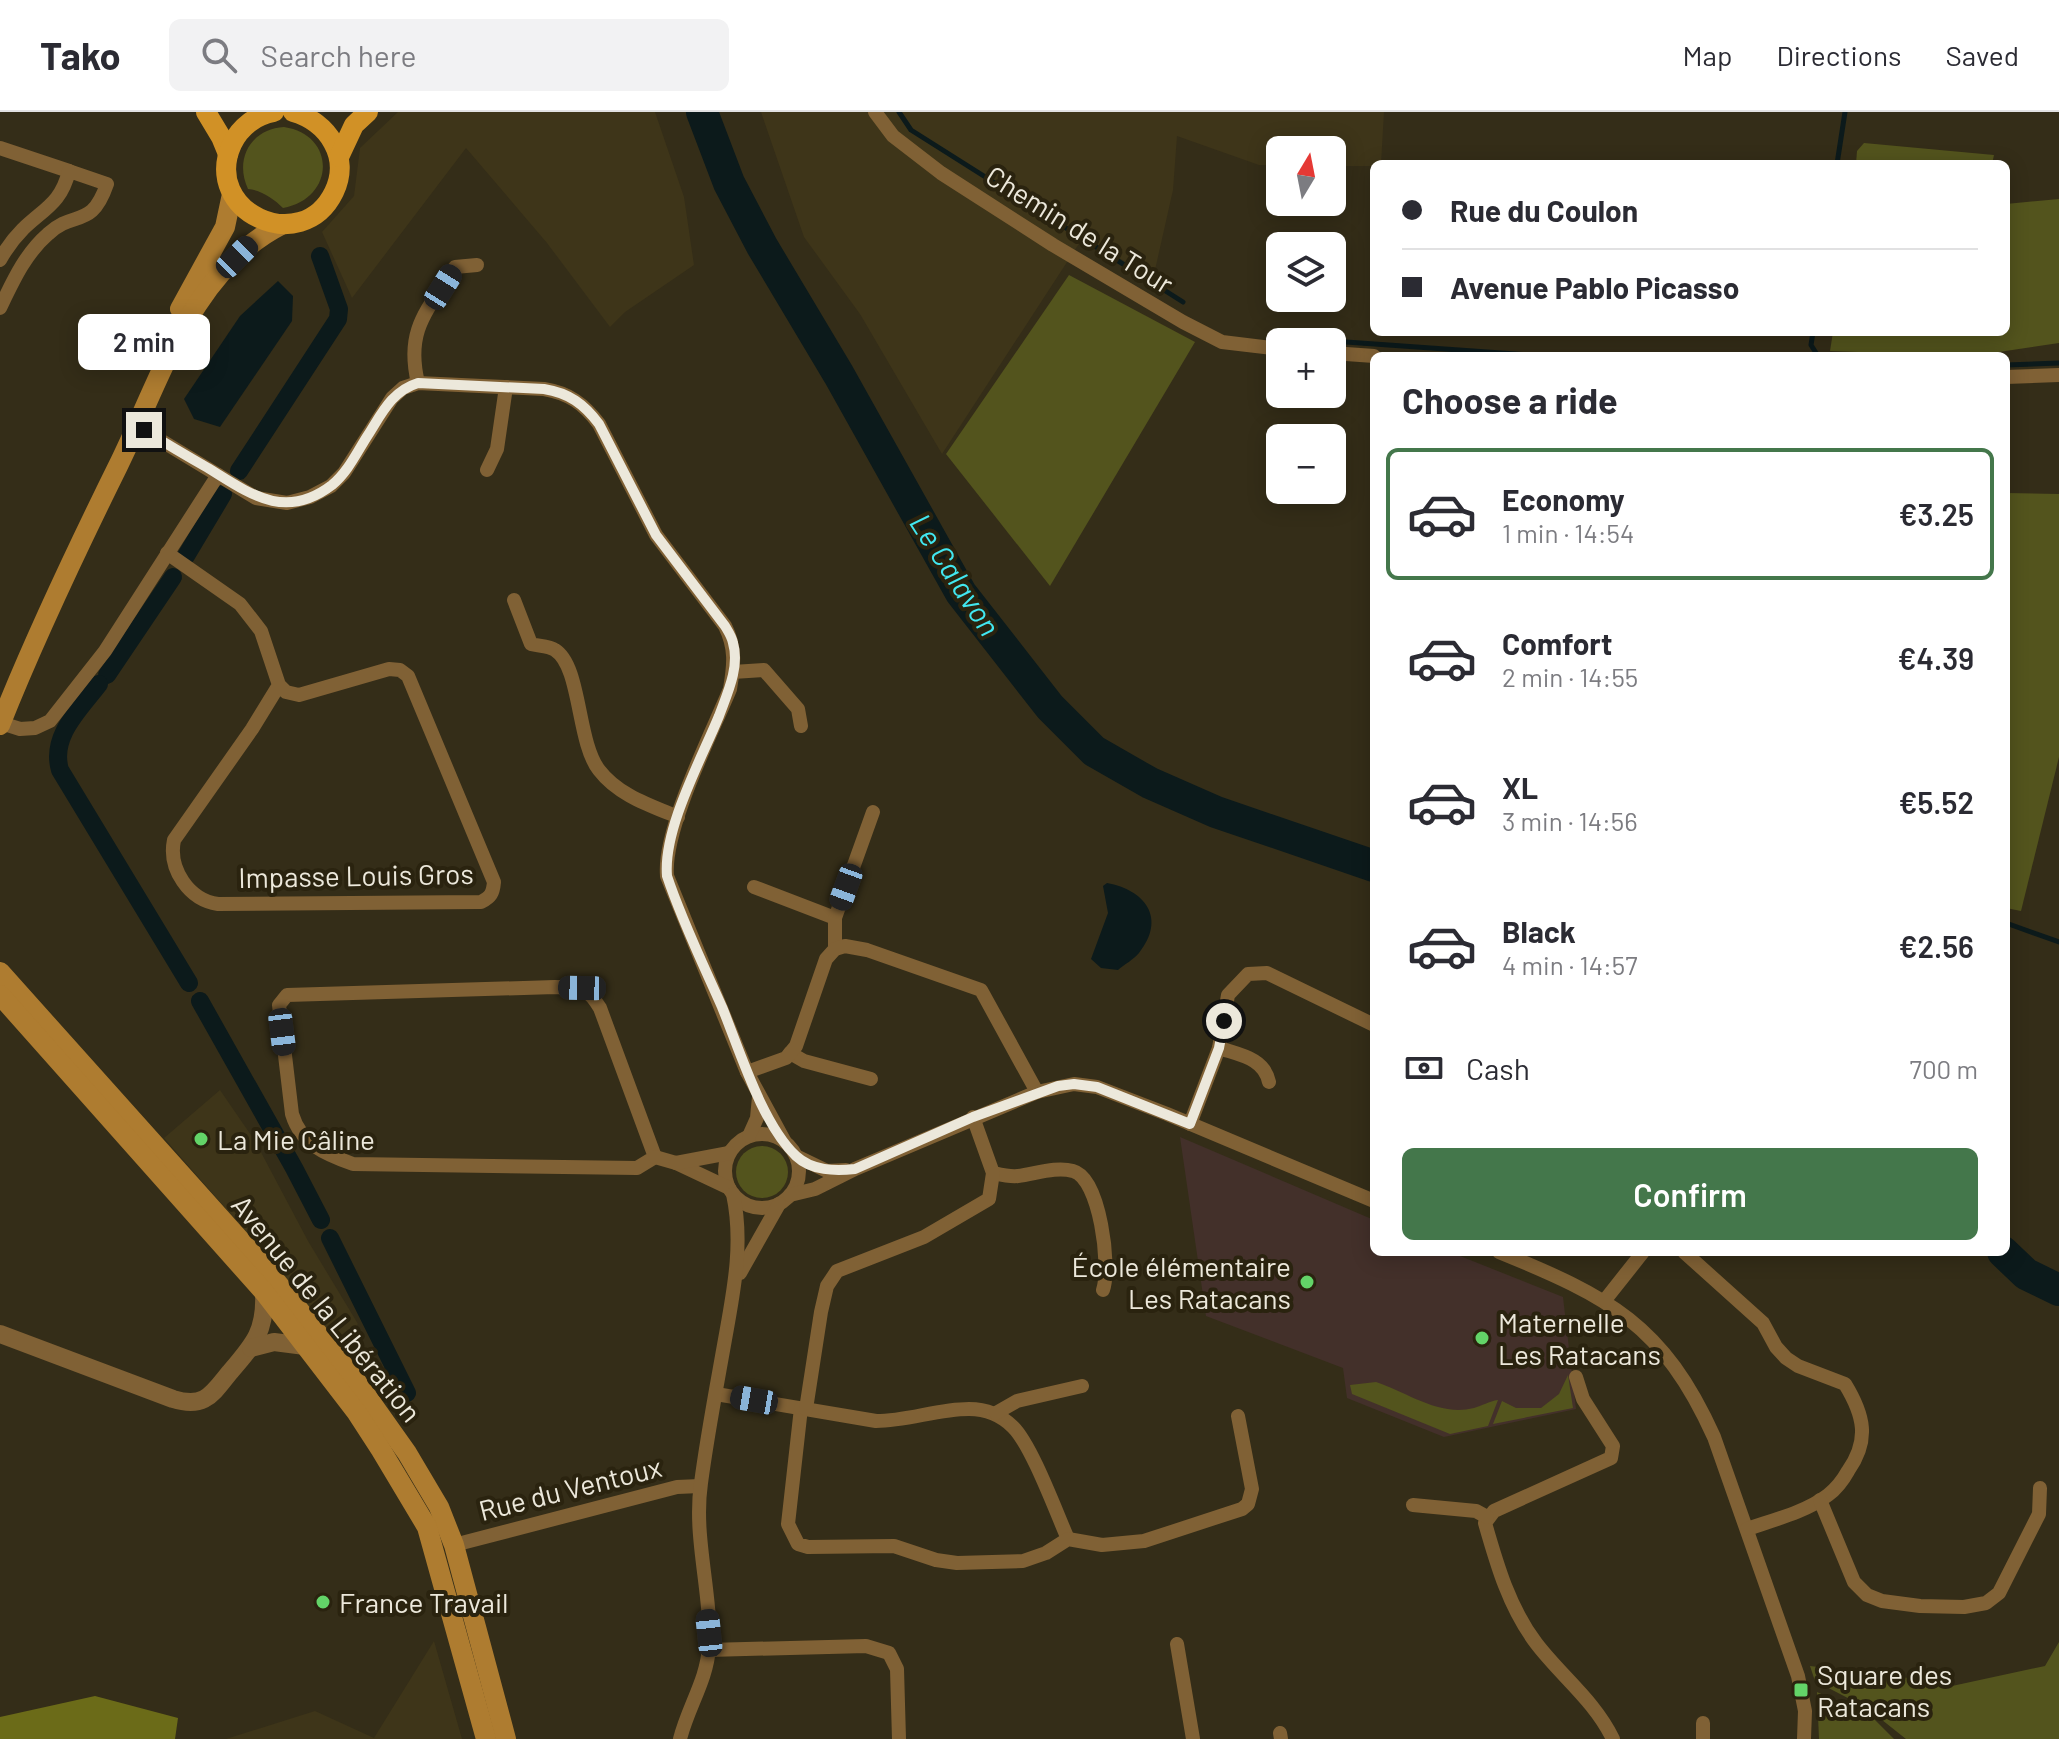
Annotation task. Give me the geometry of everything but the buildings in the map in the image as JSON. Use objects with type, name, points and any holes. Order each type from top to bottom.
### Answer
[{"type":"main road","points":[[206,112],[228,154]]},
{"type":"main road","points":[[268,112],[249,122],[236,136],[226,167],[232,194],[244,210],[261,220],[281,225],[296,223],[321,210],[337,185],[339,157],[354,125],[368,112]]},
{"type":"main road","points":[[304,113],[327,132],[339,157]]},
{"type":"main road","points":[[68,569],[109,456],[153,360],[225,227],[232,194]]},
{"type":"main road","points":[[1,719],[175,344],[224,269],[249,244],[281,225]]},
{"type":"main road","name":"Avenue de la Libération","points":[[0,972],[267,1270],[407,1453],[439,1507],[454,1545],[506,1739]]},
{"type":"main road","name":"Avenue de la Libération","points":[[0,995],[264,1292],[357,1413],[427,1527],[486,1739]]},
{"type":"street","name":"Chemin de la Tour","points":[[875,112],[893,136],[941,173],[1053,245],[1222,342],[1266,347]]},
{"type":"street","points":[[0,148],[107,184],[96,209],[49,232],[27,256],[0,308]]},
{"type":"street","points":[[0,260],[20,232],[53,205],[65,189],[69,171]]},
{"type":"street","points":[[418,383],[413,340],[417,326],[455,267],[477,265]]},
{"type":"street","points":[[1346,354],[1370,356]]},
{"type":"street","points":[[2010,377],[2059,375]]},
{"type":"street","points":[[137,426],[256,498],[287,503],[310,497],[331,486],[344,473],[392,398],[403,388],[418,383],[562,392],[589,410],[656,535],[725,626],[733,643],[730,689],[678,817],[667,850],[667,876],[747,1072],[785,1142],[796,1156],[827,1171],[855,1169]]},
{"type":"street","points":[[487,470],[497,449],[506,387]]},
{"type":"street","points":[[1,719],[20,729],[35,728],[50,721],[105,651],[218,475]]},
{"type":"street","points":[[167,553],[240,604],[261,631],[279,685]]},
{"type":"street","points":[[514,600],[531,644],[555,650],[561,657],[578,694],[582,732],[596,767],[622,792],[678,817]]},
{"type":"street","name":"Impasse Louis Gros","points":[[389,669],[400,670],[408,676],[494,882],[489,898],[481,902],[218,904],[204,902],[191,892],[173,860],[174,840],[279,685],[286,692],[299,695],[389,669]]},
{"type":"street","points":[[733,672],[764,670],[798,709],[801,726]]},
{"type":"street","points":[[835,949],[835,918],[873,812]]},
{"type":"street","points":[[754,887],[835,918]]},
{"type":"street","points":[[747,1072],[786,1058],[796,1046],[826,959],[835,949],[845,946],[867,950],[981,990],[1037,1092]]},
{"type":"street","points":[[1190,1124],[1219,1048],[1228,995],[1248,974],[1267,973],[1370,1023]]},
{"type":"street","points":[[655,1157],[648,1130],[600,1008],[591,993],[582,988],[294,993],[287,995],[279,1005],[292,1114],[297,1129],[308,1142],[331,1156],[353,1164],[637,1168],[655,1157],[676,1163],[731,1191],[749,1206],[769,1207],[973,1117],[1037,1092],[1074,1084],[1097,1087],[1370,1199]]},
{"type":"street","points":[[1219,1048],[1255,1060],[1266,1070],[1269,1082]]},
{"type":"street","points":[[790,1053],[804,1061],[871,1079]]},
{"type":"street","points":[[749,1136],[757,1118],[759,1097]]},
{"type":"street","points":[[973,1117],[993,1173],[989,1199],[924,1237],[837,1271],[827,1286],[804,1409],[788,1524],[798,1544],[808,1547],[894,1546],[936,1560],[957,1563],[1023,1561],[1046,1553],[1068,1539],[1102,1545],[1144,1541],[1242,1509],[1248,1504],[1252,1489],[1238,1416]]},
{"type":"street","points":[[680,1739],[685,1720],[705,1677],[708,1650],[699,1536],[700,1486],[736,1281],[739,1226],[725,1170],[729,1153],[749,1136],[767,1134],[785,1142]]},
{"type":"street","points":[[676,1163],[729,1153]]},
{"type":"street","points":[[736,1281],[761,1231],[799,1177],[796,1156]]},
{"type":"street","points":[[993,1173],[1014,1177],[1065,1169],[1086,1177],[1107,1256],[1108,1277],[1103,1290]]},
{"type":"street","points":[[1509,1256],[1574,1283],[1605,1300],[1656,1343],[1679,1371],[1698,1402],[1714,1437],[1798,1676],[1805,1711],[1804,1739]]},
{"type":"street","points":[[1605,1300],[1640,1256]]},
{"type":"street","points":[[1688,1256],[1763,1323],[1786,1358],[1798,1366],[1845,1384],[1862,1423],[1860,1452],[1829,1495],[1747,1529]]},
{"type":"street","points":[[0,1334],[191,1403],[210,1396],[251,1348],[264,1317],[264,1292]]},
{"type":"street","points":[[251,1348],[274,1342],[305,1346]]},
{"type":"street","points":[[1576,1377],[1583,1399],[1613,1446],[1611,1458],[1494,1511],[1485,1523],[1500,1574],[1518,1618],[1538,1645],[1592,1703],[1613,1739]]},
{"type":"street","points":[[996,1413],[1017,1401],[1082,1386]]},
{"type":"street","points":[[716,1394],[876,1421],[899,1421],[971,1408],[996,1413],[1015,1429],[1028,1451],[1068,1539]]},
{"type":"street","name":"Rue du Ventoux","points":[[454,1545],[677,1487],[700,1486]]},
{"type":"street","points":[[1820,1500],[1854,1582],[1867,1595],[1882,1601],[1920,1606],[1964,1607],[1986,1603],[1999,1593],[2039,1514],[2040,1488]]},
{"type":"street","points":[[1413,1505],[1476,1511],[1487,1517]]},
{"type":"street","points":[[1177,1644],[1193,1739]]},
{"type":"street","points":[[708,1650],[866,1646],[889,1653],[897,1669],[899,1739]]},
{"type":"street","points":[[1703,1723],[1703,1739]]},
{"type":"shaded area","points":[[398,112],[655,112],[684,197],[694,265],[625,312],[610,327],[547,243],[466,148],[352,298],[322,232],[354,196],[360,148]]},
{"type":"shaded area","points":[[761,112],[1384,112],[1381,160],[1370,160],[1370,166],[1346,166],[1346,136],[1266,136],[1266,165],[1259,165],[1177,136],[1173,190],[1153,279],[1084,236],[942,454],[860,314],[804,237]]},
{"type":"shaded area","points":[[284,127],[301,132],[314,142],[321,154],[323,167],[313,193],[283,208],[258,191],[248,189],[243,167],[248,148],[254,140],[262,133]]},
{"type":"shaded area","points":[[1864,143],[1994,155],[1993,160],[1856,160],[1857,151]]},
{"type":"shaded area","points":[[2059,199],[2059,343],[1999,352],[1830,351],[1832,336],[2010,336],[2010,204]]},
{"type":"shaded area","points":[[1069,275],[1195,342],[1050,586],[946,454]]},
{"type":"shaded area","points":[[278,281],[293,296],[292,321],[220,427],[194,419],[184,399],[240,316]]},
{"type":"shaded area","points":[[2010,493],[2059,494],[2059,757],[2021,911],[2010,909]]},
{"type":"shaded area","points":[[1107,883],[1132,892],[1148,908],[1151,917],[1147,940],[1137,955],[1118,970],[1101,968],[1091,959],[1108,913],[1103,886]]},
{"type":"shaded area","points":[[220,1090],[255,1141],[308,1241],[358,1324],[336,1348],[263,1251],[164,1138]]},
{"type":"shaded area","points":[[1180,1137],[1370,1218],[1370,1256],[1460,1256],[1563,1297],[1576,1409],[1444,1437],[1347,1398],[1343,1368],[1206,1316]]},
{"type":"shaded area","points":[[762,1146],[780,1154],[788,1172],[780,1190],[762,1198],[744,1190],[736,1172],[744,1154]]},
{"type":"shaded area","points":[[1568,1375],[1573,1408],[1493,1424],[1502,1401],[1516,1408],[1541,1408],[1559,1394]]},
{"type":"shaded area","points":[[1376,1382],[1448,1409],[1474,1408],[1498,1400],[1488,1426],[1450,1434],[1352,1394],[1350,1385]]},
{"type":"shaded area","points":[[434,1641],[462,1739],[226,1739],[315,1711],[374,1738]]},
{"type":"shaded area","points":[[2059,1642],[2059,1739],[1906,1739],[1867,1708],[1815,1681],[1810,1666],[1952,1686],[2045,1666]]},
{"type":"shaded area","points":[[1817,1692],[1873,1718],[1894,1739],[1819,1739]]},
{"type":"shaded area","points":[[95,1696],[178,1718],[175,1739],[0,1739],[0,1717]]},
{"type":"waterway","name":"Le Calavon","points":[[702,112],[729,183],[762,246],[839,375],[961,593],[1050,707],[1094,751],[1150,783],[1216,812],[1370,865]]},
{"type":"waterway","points":[[899,112],[911,130],[1183,302]]},
{"type":"waterway","points":[[1838,160],[1845,112]]},
{"type":"waterway","points":[[239,471],[338,319],[339,309],[320,256]]},
{"type":"waterway","points":[[1812,336],[1811,345],[1815,352]]},
{"type":"waterway","points":[[1346,342],[1488,352]]},
{"type":"waterway","points":[[2010,365],[2059,363]]},
{"type":"waterway","points":[[186,556],[223,494]]},
{"type":"waterway","points":[[107,675],[173,577]]},
{"type":"waterway","points":[[99,684],[63,734],[59,746],[60,770],[189,983]]},
{"type":"waterway","points":[[2010,924],[2059,942]]},
{"type":"waterway","points":[[200,1001],[321,1220]]},
{"type":"waterway","points":[[330,1238],[407,1393]]},
{"type":"waterway","name":"Le Calavon","points":[[2007,1256],[2026,1274],[2059,1290]]},
{"type":"place","name":"La Mie Câline","points":[[201,1139]]},
{"type":"place","name":"École élémentaire Les Ratacans","points":[[1307,1282]]},
{"type":"place","name":"Maternelle Les Ratacans","points":[[1482,1338]]},
{"type":"place","name":"France Travail","points":[[323,1602]]},
{"type":"place","name":"Square des Ratacans","points":[[1801,1690]]},
{"type":"route","points":[[144,430],[256,498],[287,503],[310,497],[331,486],[344,473],[392,398],[403,388],[418,383],[544,389],[562,392],[589,410],[656,535],[725,626],[733,643],[730,689],[678,817],[667,850],[667,876],[747,1072],[770,1120],[796,1156],[827,1171],[855,1169],[1037,1092],[1074,1084],[1097,1087],[1190,1124],[1219,1048],[1224,1021]]}]
